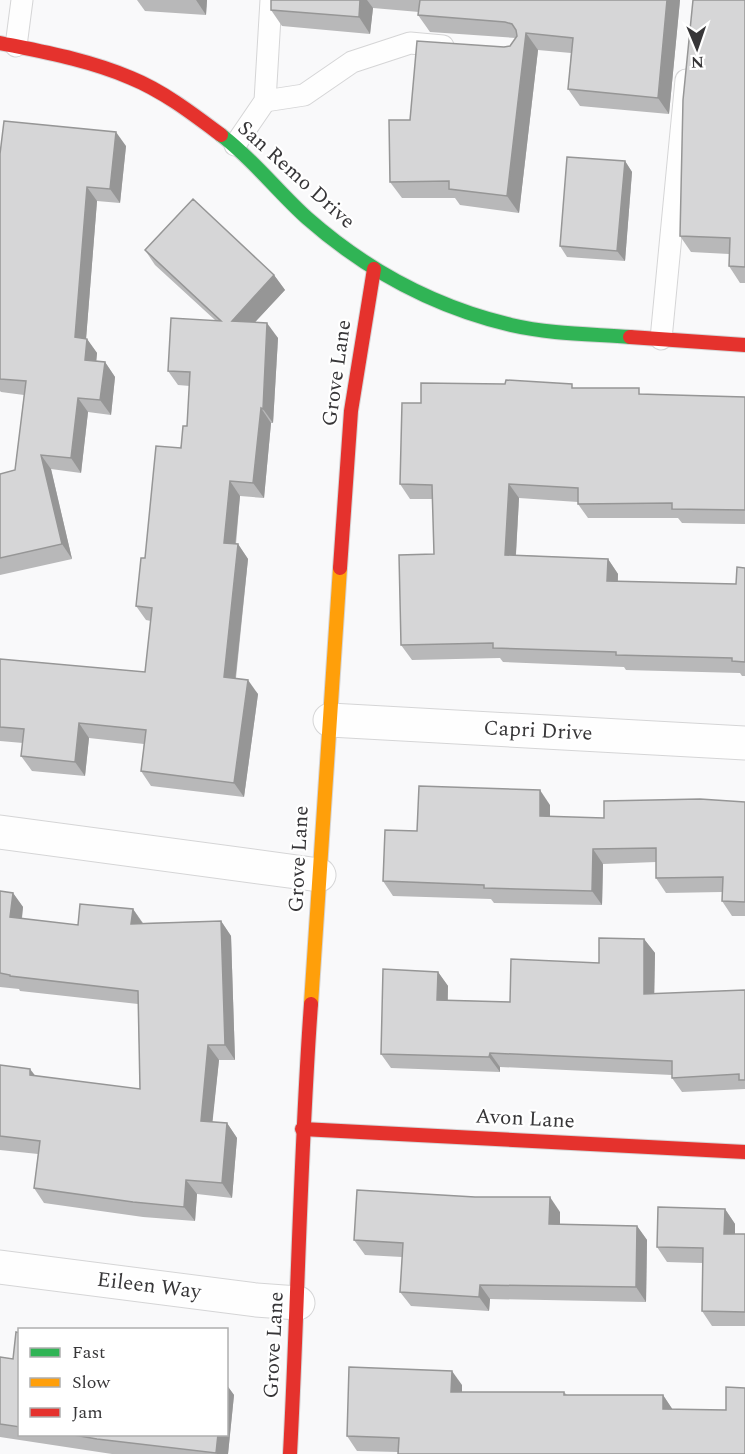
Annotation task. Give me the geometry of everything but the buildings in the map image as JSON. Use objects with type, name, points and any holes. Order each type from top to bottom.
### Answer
[{"type":"street","name":"San Remo Drive","points":[[8,45],[73,58],[132,78],[186,108],[235,145],[306,217],[348,250],[374,269],[431,299],[513,326],[556,332],[745,345]]},
{"type":"street","name":"Grove Lane","points":[[290,1454],[298,1304],[302,1129],[351,411],[374,269]]},
{"type":"street","name":"Capri Drive","points":[[330,720],[745,743]]},
{"type":"street","points":[[0,832],[319,875]]},
{"type":"street","name":"Avon Lane","points":[[302,1129],[745,1152]]},
{"type":"street","name":"Eileen Way","points":[[0,1266],[298,1304]]},
{"type":"lane","points":[[8,45],[21,0]]},
{"type":"lane","points":[[235,145],[265,101],[271,0]]},
{"type":"lane","points":[[265,101],[304,95],[352,62],[410,43],[469,48]]},
{"type":"lane","points":[[660,339],[688,59]]},
{"type":"traffic: fast","points":[[221,135],[244,154],[285,197],[330,237],[377,270],[429,297],[483,317],[526,328],[630,337]]},
{"type":"traffic: slow","points":[[311,1004],[340,568]]},
{"type":"traffic: jam","points":[[0,43],[83,61],[131,78],[166,96],[221,135]]},
{"type":"traffic: jam","points":[[340,568],[351,411],[374,269]]},
{"type":"traffic: jam","points":[[630,337],[745,345]]},
{"type":"traffic: jam","points":[[290,1454],[311,1004]]},
{"type":"traffic: jam","points":[[302,1129],[745,1152]]}]
